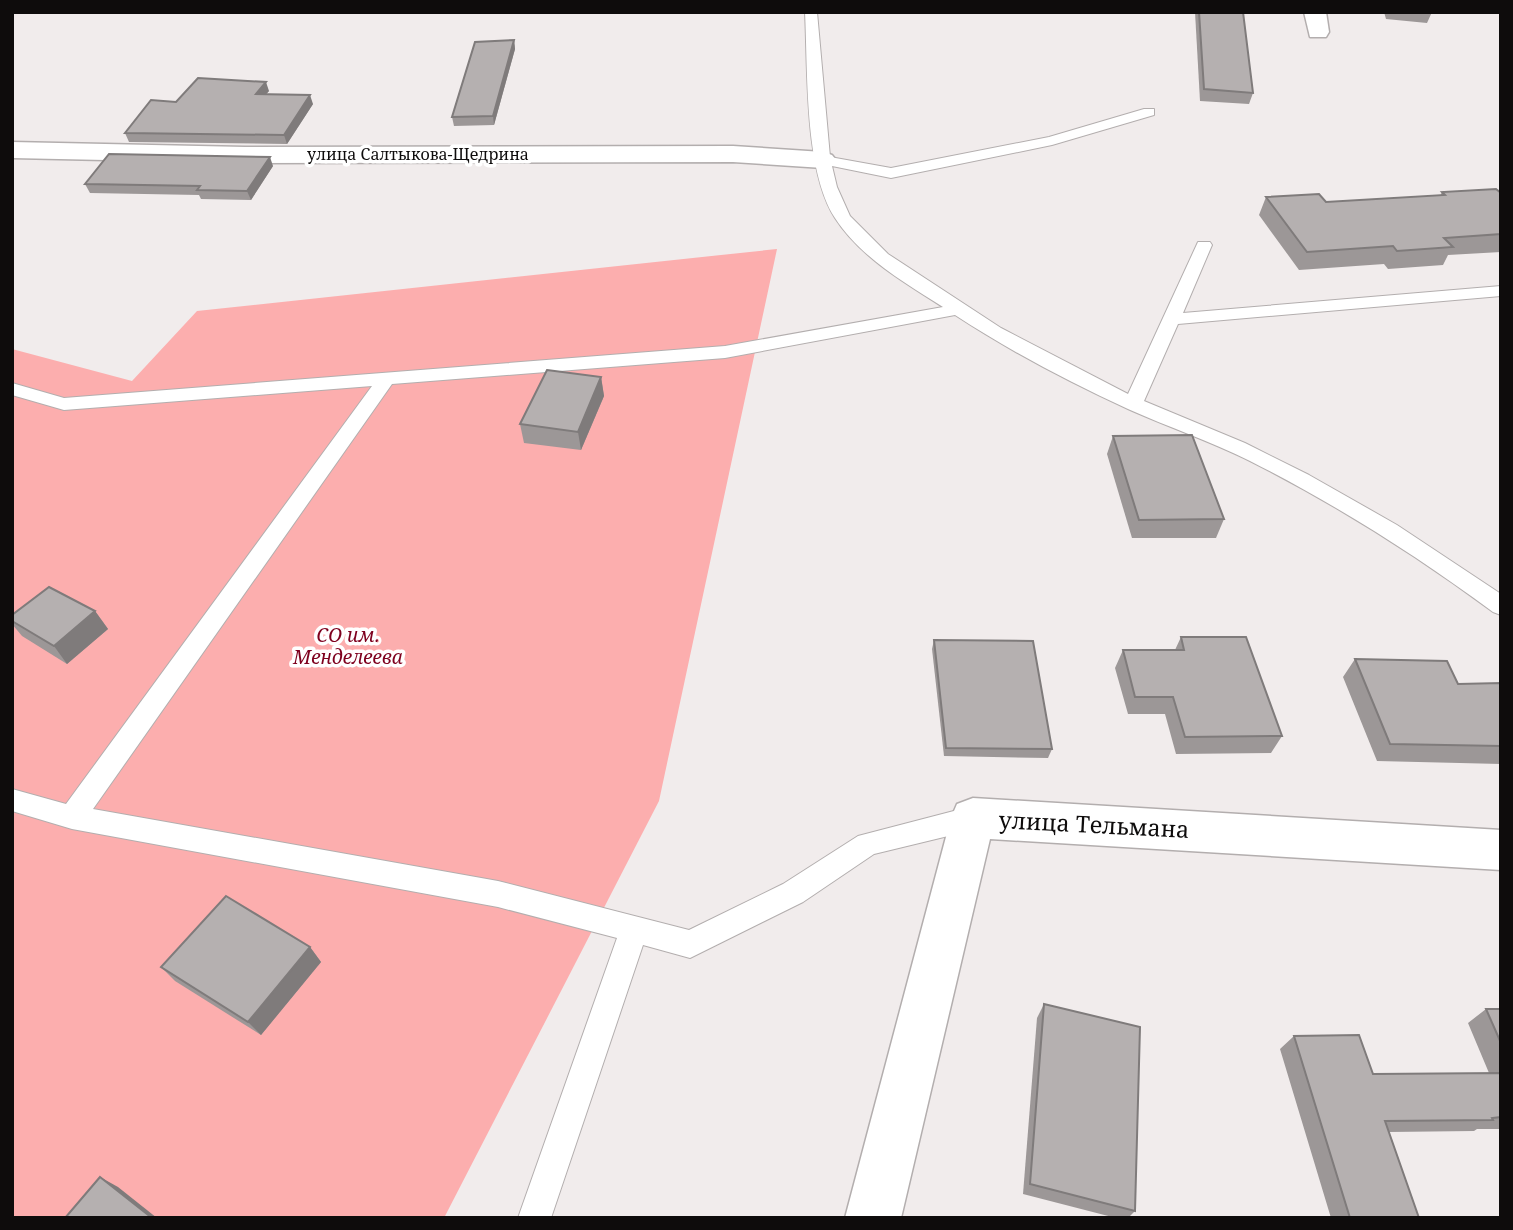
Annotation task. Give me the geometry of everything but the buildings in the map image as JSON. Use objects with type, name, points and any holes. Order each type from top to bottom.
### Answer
[{"type":"street","name":"улица Салтыкова-Щедрина","points":[[12,150],[245,155],[733,154],[823,160]]},
{"type":"street","name":"улица Тельмана","points":[[873,1218],[973,818],[1501,850]]},
{"type":"lane","points":[[811,12],[823,160],[836,206],[870,249],[956,310],[1025,352],[1133,404],[1269,462],[1351,505],[1434,557],[1501,606]]},
{"type":"lane","points":[[823,160],[891,173],[1052,141],[1150,112]]},
{"type":"lane","points":[[1133,404],[1204,245]]},
{"type":"lane","points":[[1171,319],[1501,291]]},
{"type":"lane","points":[[12,389],[64,404],[725,352],[956,310]]},
{"type":"lane","points":[[72,817],[387,378]]},
{"type":"lane","points":[[12,800],[72,817],[498,894],[690,944],[793,893],[867,844],[973,818]]},
{"type":"lane","points":[[534,1218],[634,930]]},
{"type":"green space","name":"СО им. Менделеева","points":[[777,249],[659,801],[444,1218],[12,1218],[12,349],[132,381],[197,311]]}]
